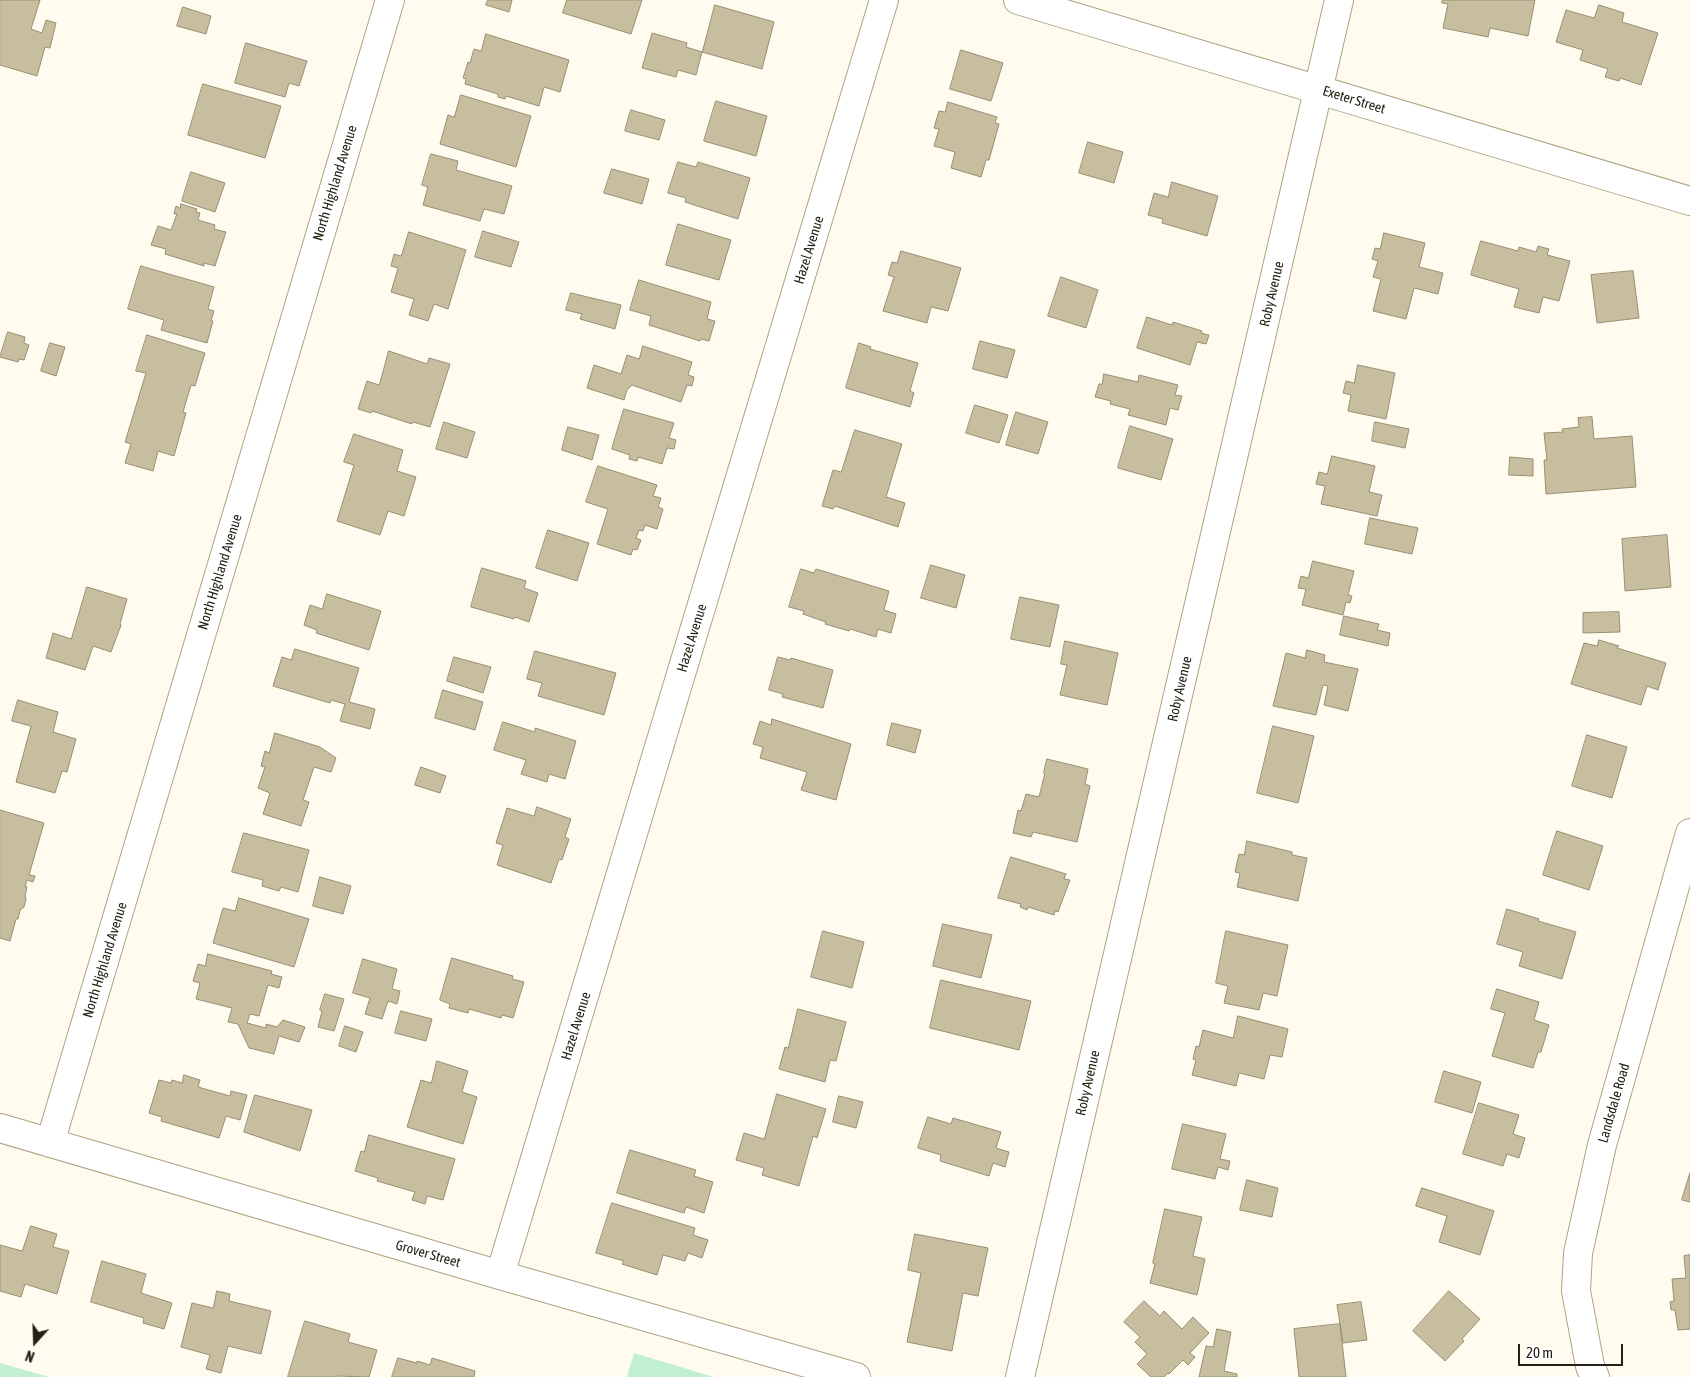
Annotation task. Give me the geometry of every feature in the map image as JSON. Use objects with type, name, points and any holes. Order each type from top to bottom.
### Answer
[{"type":"street","name":"North Highland Avenue","points":[[50,1143],[390,0]]},
{"type":"street","name":"Hazel Avenue","points":[[500,1275],[884,0]]},
{"type":"street","name":"Exeter Street","points":[[1018,0],[1690,201]]},
{"type":"street","name":"Roby Avenue","points":[[1020,1377],[1339,0]]},
{"type":"street","name":"Landsdale Road","points":[[1595,1377],[1590,1366],[1576,1291],[1578,1253],[1602,1145],[1690,833]]},
{"type":"street","name":"Grover Street","points":[[0,1128],[856,1377]]},
{"type":"green space","points":[[634,1353],[714,1377],[627,1377]]},
{"type":"green space","points":[[0,1363],[49,1377],[0,1377]]},
{"type":"building","points":[[0,0],[40,0],[31,29],[42,33],[46,20],[56,23],[50,48],[45,47],[37,76],[0,65]]},
{"type":"building","points":[[488,0],[512,0],[509,12],[486,5]]},
{"type":"building","points":[[567,0],[642,0],[631,34],[563,13]]},
{"type":"building","points":[[1443,0],[1535,0],[1528,36],[1490,28],[1488,37],[1443,28],[1448,4],[1442,3]]},
{"type":"building","points":[[715,5],[774,22],[762,69],[702,52]]},
{"type":"building","points":[[1599,5],[1624,13],[1622,22],[1658,33],[1641,85],[1620,78],[1619,81],[1605,77],[1608,69],[1580,60],[1583,50],[1556,42],[1566,10],[1594,18]]},
{"type":"building","points":[[183,7],[211,16],[206,34],[177,26]]},
{"type":"building","points":[[652,33],[687,43],[686,47],[702,52],[696,75],[678,70],[676,77],[642,68]]},
{"type":"building","points":[[486,34],[569,60],[560,92],[544,87],[539,106],[506,96],[505,99],[498,97],[498,94],[465,84],[466,79],[463,78],[468,62],[470,63],[474,49],[481,51]]},
{"type":"building","points":[[246,43],[307,61],[299,86],[289,83],[285,97],[235,83]]},
{"type":"building","points":[[961,50],[1003,63],[991,101],[950,89]]},
{"type":"building","points":[[203,84],[281,106],[265,158],[188,135]]},
{"type":"building","points":[[461,95],[531,116],[516,167],[440,144],[448,115],[454,117]]},
{"type":"building","points":[[716,101],[767,116],[756,156],[704,141]]},
{"type":"building","points":[[948,102],[997,117],[995,123],[999,124],[989,160],[986,160],[981,177],[951,168],[955,152],[934,146],[939,129],[934,128],[939,111],[945,112]]},
{"type":"building","points":[[631,110],[665,120],[659,140],[625,131]]},
{"type":"building","points":[[1088,142],[1123,152],[1114,183],[1079,173]]},
{"type":"building","points":[[431,154],[458,161],[456,170],[512,186],[504,214],[484,209],[480,221],[423,205],[428,187],[422,185]]},
{"type":"building","points":[[678,162],[696,167],[698,162],[750,178],[738,219],[685,202],[686,198],[668,193]]},
{"type":"building","points":[[612,169],[649,179],[642,204],[604,193]]},
{"type":"building","points":[[191,172],[225,183],[215,212],[182,201]]},
{"type":"building","points":[[1172,182],[1218,196],[1207,236],[1162,223],[1163,219],[1148,215],[1154,193],[1168,197]]},
{"type":"building","points":[[181,204],[197,209],[196,212],[200,213],[198,220],[215,225],[214,229],[226,232],[215,266],[204,263],[204,266],[165,254],[166,249],[151,245],[158,226],[171,230],[177,214],[174,214],[176,206],[180,208]]},
{"type":"building","points":[[678,224],[731,240],[719,280],[666,265]]},
{"type":"building","points":[[483,231],[519,242],[511,267],[475,257]]},
{"type":"building","points":[[409,232],[466,250],[448,309],[434,304],[428,321],[409,315],[414,299],[391,292],[398,268],[391,266],[394,254],[401,256]]},
{"type":"building","points":[[1384,233],[1425,243],[1419,267],[1443,273],[1438,294],[1414,288],[1406,319],[1373,311],[1381,279],[1373,277],[1378,261],[1372,259],[1375,248],[1380,249]]},
{"type":"building","points":[[1481,241],[1518,251],[1519,247],[1536,252],[1538,246],[1549,249],[1547,255],[1570,261],[1559,301],[1543,297],[1539,313],[1514,307],[1519,289],[1471,275]]},
{"type":"building","points":[[901,251],[961,268],[948,311],[931,307],[927,323],[883,311],[894,277],[888,275],[892,262],[897,263]]},
{"type":"building","points":[[141,266],[214,287],[208,309],[214,311],[211,321],[213,321],[207,343],[161,330],[164,320],[128,309]]},
{"type":"building","points":[[1633,271],[1639,318],[1597,323],[1591,275]]},
{"type":"building","points":[[1061,277],[1098,290],[1086,328],[1048,316]]},
{"type":"building","points":[[639,280],[711,302],[707,319],[715,321],[709,341],[701,339],[700,341],[649,325],[651,316],[630,310]]},
{"type":"building","points":[[571,293],[621,305],[615,329],[580,319],[582,314],[566,310]]},
{"type":"building","points":[[1147,317],[1172,325],[1173,322],[1202,331],[1201,333],[1209,335],[1206,344],[1197,342],[1190,365],[1137,348]]},
{"type":"building","points":[[8,332],[25,337],[24,343],[29,345],[24,360],[19,359],[18,362],[0,357]]},
{"type":"building","points":[[147,335],[205,353],[195,386],[191,385],[183,412],[186,413],[174,456],[158,451],[153,471],[125,463],[131,444],[125,442],[146,373],[136,371]]},
{"type":"building","points":[[980,341],[1015,350],[1007,378],[973,369]]},
{"type":"building","points":[[50,343],[65,347],[56,376],[41,371]]},
{"type":"building","points":[[859,343],[871,347],[870,349],[918,363],[910,391],[914,393],[910,407],[846,388]]},
{"type":"building","points":[[643,346],[692,362],[688,375],[694,377],[692,386],[687,385],[681,402],[632,385],[627,390],[624,400],[587,388],[594,365],[621,374],[627,355],[639,359]]},
{"type":"building","points":[[389,351],[427,364],[429,358],[450,364],[430,427],[358,409],[367,381],[379,385]]},
{"type":"building","points":[[1358,365],[1395,373],[1386,419],[1348,411],[1351,395],[1343,393],[1346,381],[1354,383]]},
{"type":"building","points":[[1104,374],[1138,382],[1139,375],[1178,385],[1175,395],[1182,396],[1178,410],[1170,408],[1166,425],[1128,415],[1130,409],[1110,404],[1111,401],[1095,397],[1099,384],[1102,384]]},
{"type":"building","points":[[975,405],[1008,415],[999,443],[966,433]]},
{"type":"building","points":[[624,409],[674,423],[669,438],[676,440],[674,449],[667,448],[662,464],[638,457],[637,461],[629,459],[630,455],[612,449]]},
{"type":"building","points":[[1016,412],[1048,422],[1038,454],[1006,445]]},
{"type":"building","points":[[1592,417],[1594,439],[1632,436],[1636,487],[1546,494],[1544,460],[1547,460],[1544,433],[1563,432],[1562,429],[1579,427],[1578,418]]},
{"type":"building","points":[[444,422],[475,432],[467,458],[436,449]]},
{"type":"building","points":[[1375,422],[1409,429],[1405,448],[1372,441]]},
{"type":"building","points":[[1130,426],[1173,439],[1161,480],[1118,468]]},
{"type":"building","points":[[568,427],[599,435],[592,460],[562,450]]},
{"type":"building","points":[[855,430],[902,444],[886,497],[905,503],[898,527],[835,506],[833,509],[822,506],[833,470],[841,472]]},
{"type":"building","points":[[354,434],[403,450],[397,471],[416,477],[404,516],[388,511],[380,535],[337,521],[354,465],[344,462]]},
{"type":"building","points":[[1332,456],[1375,466],[1369,492],[1382,495],[1377,516],[1321,504],[1325,486],[1316,484],[1319,472],[1327,474]]},
{"type":"building","points":[[1510,457],[1533,459],[1533,476],[1509,475]]},
{"type":"building","points":[[598,466],[657,485],[653,496],[661,498],[658,507],[663,509],[657,529],[645,525],[643,531],[639,530],[636,538],[641,540],[637,550],[633,549],[631,555],[597,544],[608,509],[586,502]]},
{"type":"building","points":[[1370,518],[1418,528],[1412,554],[1365,544]]},
{"type":"building","points":[[548,530],[589,543],[577,581],[536,568]]},
{"type":"building","points":[[1667,535],[1671,587],[1625,591],[1622,539]]},
{"type":"building","points":[[1313,561],[1354,571],[1348,595],[1352,596],[1350,603],[1346,602],[1343,615],[1302,605],[1306,589],[1298,588],[1301,576],[1308,578]]},
{"type":"building","points":[[931,565],[965,575],[956,608],[921,598]]},
{"type":"building","points":[[482,568],[526,581],[524,588],[538,593],[529,622],[471,607]]},
{"type":"building","points":[[801,569],[814,573],[816,569],[889,591],[884,610],[896,614],[891,633],[878,629],[876,637],[850,629],[849,631],[825,624],[826,622],[803,614],[804,611],[789,607]]},
{"type":"building","points":[[87,587],[127,599],[121,625],[111,652],[93,646],[85,670],[46,658],[53,633],[71,639]]},
{"type":"building","points":[[327,594],[381,611],[369,650],[316,633],[317,630],[304,625],[310,605],[322,609]]},
{"type":"building","points":[[1020,597],[1059,605],[1050,647],[1011,639]]},
{"type":"building","points":[[1619,612],[1620,632],[1583,633],[1583,613]]},
{"type":"building","points":[[1344,616],[1379,624],[1377,630],[1390,633],[1388,646],[1340,635]]},
{"type":"building","points":[[1599,640],[1619,646],[1617,648],[1666,663],[1658,690],[1647,686],[1641,705],[1571,684],[1584,643],[1597,646]]},
{"type":"building","points":[[1065,641],[1118,653],[1107,705],[1060,695],[1067,665],[1061,664]]},
{"type":"building","points":[[295,649],[359,668],[349,702],[375,709],[370,729],[340,721],[345,704],[331,700],[330,703],[273,686],[282,657],[291,660]]},
{"type":"building","points":[[1307,650],[1325,655],[1324,662],[1358,669],[1348,711],[1324,705],[1328,686],[1323,685],[1316,715],[1273,706],[1286,653],[1305,658]]},
{"type":"building","points":[[535,651],[616,673],[604,715],[538,696],[542,683],[527,679]]},
{"type":"building","points":[[454,657],[491,667],[483,693],[447,681]]},
{"type":"building","points":[[778,657],[790,660],[791,658],[833,670],[823,708],[782,697],[783,694],[769,690]]},
{"type":"building","points":[[443,690],[483,702],[475,730],[435,718]]},
{"type":"building","points":[[18,700],[58,712],[53,732],[76,739],[67,772],[62,771],[55,793],[16,782],[31,726],[12,721]]},
{"type":"building","points":[[772,719],[851,744],[836,800],[801,790],[807,772],[760,758],[763,747],[753,744],[760,721],[771,725]]},
{"type":"building","points":[[503,722],[535,732],[535,728],[576,741],[565,779],[549,774],[547,782],[521,774],[526,760],[494,750]]},
{"type":"building","points":[[892,723],[921,730],[915,753],[887,745]]},
{"type":"building","points":[[1273,726],[1314,736],[1298,803],[1257,793]]},
{"type":"building","points":[[275,733],[320,747],[336,758],[331,772],[314,767],[303,800],[309,802],[301,826],[263,814],[270,793],[258,788],[265,767],[261,766],[265,751],[269,753]]},
{"type":"building","points":[[1587,735],[1627,747],[1612,798],[1572,786]]},
{"type":"building","points":[[1047,759],[1088,769],[1085,784],[1090,786],[1077,842],[1033,832],[1031,837],[1013,833],[1018,810],[1021,811],[1026,794],[1039,797]]},
{"type":"building","points":[[421,767],[446,776],[440,793],[415,785]]},
{"type":"building","points":[[537,807],[571,819],[565,837],[569,839],[562,860],[559,859],[551,883],[497,865],[503,845],[496,843],[507,808],[534,816]]},
{"type":"building","points":[[0,810],[44,823],[29,875],[35,876],[33,882],[27,880],[24,907],[20,910],[18,919],[16,919],[10,941],[0,938]]},
{"type":"building","points":[[1557,831],[1603,846],[1589,890],[1543,875]]},
{"type":"building","points":[[244,833],[309,850],[298,892],[281,887],[279,891],[262,886],[263,880],[232,872]]},
{"type":"building","points":[[1247,841],[1292,852],[1292,855],[1307,858],[1298,901],[1237,887],[1240,873],[1235,872],[1239,854],[1244,855]]},
{"type":"building","points":[[1011,857],[1066,874],[1064,879],[1070,880],[1058,912],[1055,911],[1054,915],[1028,907],[1027,910],[1020,907],[1021,904],[998,898]]},
{"type":"building","points":[[320,877],[351,886],[343,914],[313,906]]},
{"type":"building","points":[[239,898],[309,919],[294,967],[213,943],[223,908],[235,911]]},
{"type":"building","points":[[1507,909],[1539,919],[1538,921],[1576,932],[1562,979],[1519,966],[1523,952],[1497,944]]},
{"type":"building","points":[[943,924],[992,935],[981,978],[933,966]]},
{"type":"building","points":[[823,931],[864,942],[852,988],[811,977]]},
{"type":"building","points":[[1226,931],[1288,945],[1277,996],[1263,993],[1259,1010],[1224,1003],[1228,986],[1216,983]]},
{"type":"building","points":[[208,954],[272,971],[271,974],[282,977],[279,988],[268,985],[259,1016],[250,1014],[247,1023],[266,1028],[266,1024],[277,1027],[283,1020],[305,1027],[299,1042],[279,1036],[274,1054],[249,1048],[238,1024],[228,1022],[232,1008],[196,999],[200,983],[193,981],[198,964],[205,966]]},
{"type":"building","points":[[452,958],[513,976],[512,979],[524,982],[513,1018],[502,1015],[501,1018],[469,1009],[468,1013],[449,1008],[450,1004],[440,1000]]},
{"type":"building","points":[[363,959],[397,969],[392,989],[400,991],[397,1004],[388,1001],[382,1019],[365,1014],[370,998],[353,993]]},
{"type":"building","points":[[941,980],[1031,1001],[1019,1050],[930,1028]]},
{"type":"building","points":[[1497,989],[1539,1002],[1534,1020],[1549,1025],[1541,1052],[1538,1052],[1533,1068],[1492,1056],[1505,1013],[1491,1009]]},
{"type":"building","points":[[325,994],[344,999],[334,1031],[318,1027],[322,1011],[320,1010]]},
{"type":"building","points":[[798,1009],[846,1022],[836,1061],[830,1060],[825,1082],[779,1069],[785,1047],[788,1048]]},
{"type":"building","points":[[401,1011],[432,1019],[426,1041],[395,1033]]},
{"type":"building","points":[[1238,1016],[1288,1029],[1282,1057],[1270,1055],[1264,1079],[1239,1073],[1236,1086],[1192,1075],[1196,1060],[1193,1059],[1196,1046],[1199,1047],[1203,1030],[1233,1038]]},
{"type":"building","points":[[345,1026],[363,1032],[356,1052],[339,1046]]},
{"type":"building","points":[[437,1061],[468,1071],[462,1092],[477,1097],[463,1144],[407,1127],[421,1080],[431,1083]]},
{"type":"building","points":[[1444,1071],[1481,1082],[1472,1113],[1435,1102]]},
{"type":"building","points":[[184,1075],[200,1080],[198,1087],[230,1096],[231,1091],[247,1095],[240,1120],[226,1116],[219,1138],[161,1121],[162,1117],[149,1113],[159,1080],[171,1083],[172,1080],[182,1083]]},
{"type":"building","points":[[777,1094],[826,1109],[817,1138],[813,1136],[799,1186],[762,1175],[764,1168],[736,1160],[744,1133],[764,1139]]},
{"type":"building","points":[[255,1095],[312,1110],[300,1151],[244,1132]]},
{"type":"building","points":[[839,1096],[863,1102],[856,1128],[833,1122]]},
{"type":"building","points":[[1479,1103],[1519,1115],[1513,1134],[1525,1138],[1519,1158],[1507,1154],[1503,1166],[1463,1154]]},
{"type":"building","points":[[928,1117],[951,1124],[953,1118],[1001,1132],[996,1148],[1009,1152],[1005,1167],[993,1163],[989,1176],[940,1161],[941,1155],[918,1148]]},
{"type":"building","points":[[1183,1124],[1226,1134],[1220,1159],[1230,1161],[1228,1170],[1218,1167],[1215,1179],[1172,1169]]},
{"type":"building","points":[[369,1135],[455,1159],[443,1200],[427,1196],[425,1204],[412,1200],[415,1192],[377,1181],[378,1178],[355,1171],[361,1151],[364,1152]]},
{"type":"building","points":[[630,1150],[696,1170],[694,1176],[713,1182],[704,1213],[686,1207],[684,1213],[617,1193]]},
{"type":"building","points":[[1690,1173],[1690,1202],[1682,1200]]},
{"type":"building","points":[[1247,1180],[1278,1188],[1272,1217],[1240,1210]]},
{"type":"building","points":[[1422,1188],[1494,1211],[1480,1255],[1439,1242],[1447,1216],[1416,1206]]},
{"type":"building","points":[[612,1203],[695,1228],[693,1235],[708,1240],[702,1258],[688,1253],[685,1261],[663,1255],[657,1275],[622,1264],[624,1261],[596,1253]]},
{"type":"building","points":[[1165,1209],[1202,1217],[1193,1256],[1205,1259],[1197,1295],[1150,1283]]},
{"type":"building","points":[[31,1226],[57,1234],[53,1247],[69,1251],[57,1294],[25,1284],[21,1297],[0,1291],[0,1245],[22,1251]]},
{"type":"building","points":[[915,1234],[988,1248],[978,1296],[963,1293],[952,1351],[907,1342],[921,1273],[908,1270]]},
{"type":"building","points":[[1690,1255],[1690,1329],[1678,1330],[1675,1310],[1671,1310],[1670,1302],[1674,1301],[1672,1279],[1686,1278],[1684,1256]]},
{"type":"building","points":[[102,1261],[146,1274],[141,1293],[172,1303],[164,1329],[143,1323],[144,1318],[91,1302]]},
{"type":"building","points":[[217,1291],[230,1294],[229,1301],[271,1311],[261,1354],[228,1346],[221,1373],[206,1369],[210,1355],[181,1347],[192,1303],[213,1308]]},
{"type":"building","points":[[1449,1291],[1480,1319],[1462,1339],[1464,1341],[1445,1361],[1413,1331]]},
{"type":"building","points":[[1144,1301],[1160,1316],[1164,1311],[1182,1329],[1193,1317],[1209,1333],[1190,1353],[1195,1357],[1188,1365],[1183,1360],[1164,1377],[1151,1377],[1137,1364],[1147,1354],[1135,1342],[1140,1337],[1124,1322]]},
{"type":"building","points":[[1361,1302],[1367,1340],[1343,1343],[1337,1305]]},
{"type":"building","points":[[305,1321],[350,1334],[348,1342],[377,1350],[369,1377],[288,1377]]},
{"type":"building","points":[[1340,1324],[1346,1377],[1299,1377],[1294,1329]]},
{"type":"building","points":[[1217,1329],[1231,1332],[1224,1371],[1237,1374],[1237,1377],[1199,1377],[1206,1346],[1213,1347]]},
{"type":"building","points":[[398,1358],[430,1365],[432,1358],[475,1371],[474,1377],[392,1377]]}]
